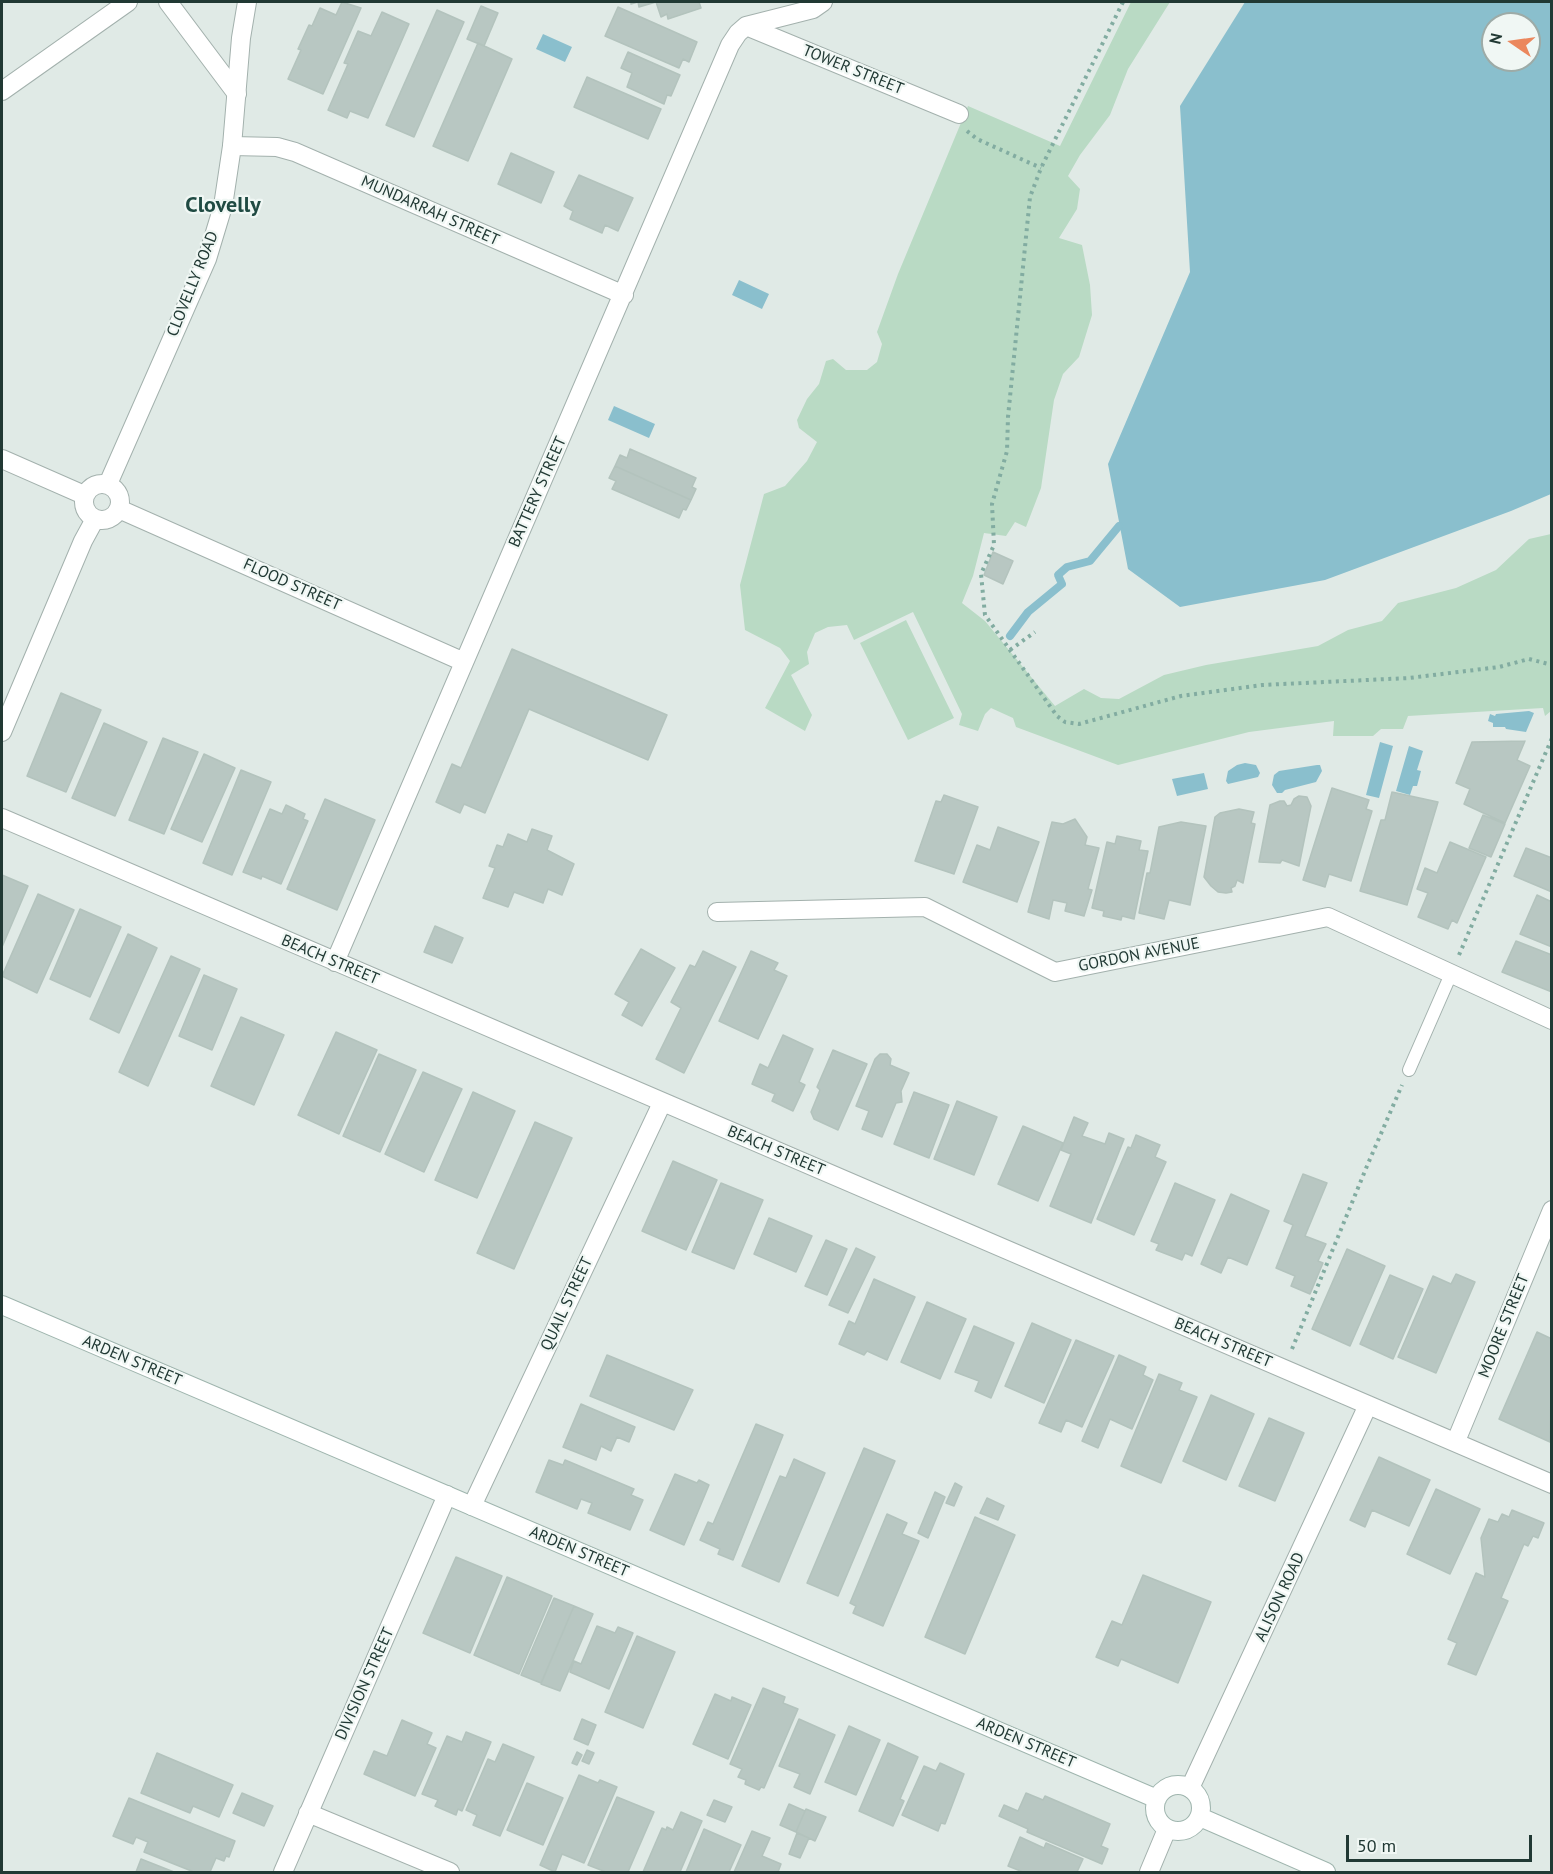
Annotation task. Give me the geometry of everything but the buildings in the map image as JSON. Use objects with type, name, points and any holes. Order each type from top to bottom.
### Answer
[{"type":"street","points":[[2,91],[128,2]]},
{"type":"street","points":[[168,2],[237,94]]},
{"type":"street","name":"CLOVELLY ROAD","points":[[108,484],[207,260],[223,206],[232,146],[241,38],[248,2]]},
{"type":"street","points":[[746,26],[813,9],[823,2]]},
{"type":"street","name":"TOWER STREET","points":[[746,26],[959,114]]},
{"type":"street","name":"BATTERY STREET","points":[[335,962],[730,45],[746,26]]},
{"type":"street","name":"MUNDARRAH STREET","points":[[232,146],[276,147],[295,152],[624,295]]},
{"type":"street","points":[[2,459],[84,495]]},
{"type":"street","points":[[95,484],[108,484],[117,491],[121,503],[116,514],[106,520],[94,519],[86,511],[84,495],[95,484]]},
{"type":"street","name":"FLOOD STREET","points":[[119,509],[464,662]]},
{"type":"street","points":[[2,732],[94,519]]},
{"type":"street","name":"BEACH STREET","points":[[2,818],[662,1103],[1456,1441],[1551,1484]]},
{"type":"street","name":"GORDON AVENUE","points":[[717,912],[925,907],[1055,972],[1328,917],[1551,1020]]},
{"type":"street","name":"QUAIL STREET","points":[[472,1506],[662,1103]]},
{"type":"street","name":"MOORE STREET","points":[[1456,1441],[1551,1210]]},
{"type":"street","name":"ARDEN STREET","points":[[2,1305],[1156,1799]]},
{"type":"street","name":"ALISON ROAD","points":[[1190,1788],[1368,1405]]},
{"type":"street","name":"DIVISION STREET","points":[[283,1872],[447,1495]]},
{"type":"street","points":[[1175,1785],[1183,1785],[1190,1788],[1200,1798],[1202,1811],[1196,1823],[1186,1830],[1167,1829],[1158,1819],[1156,1799],[1161,1792],[1175,1785]]},
{"type":"street","points":[[308,1813],[450,1872]]},
{"type":"street","points":[[1200,1817],[1326,1872]]},
{"type":"street","points":[[1149,1872],[1167,1829]]},
{"type":"lane","points":[[1408,1070],[1450,974]]},
{"type":"path","points":[[1123,2],[1041,168],[1030,197],[1008,417],[1007,451],[992,504],[994,545],[981,574],[985,615],[1057,716],[1065,722],[1079,724],[1181,696],[1262,685],[1408,678],[1499,667],[1529,659],[1551,666]]},
{"type":"path","points":[[977,139],[1041,168]]},
{"type":"path","points":[[1010,650],[1035,632]]},
{"type":"path","points":[[1450,974],[1551,738]]},
{"type":"path","points":[[1284,1369],[1366,1166],[1408,1070]]},
{"type":"green space","points":[[1131,2],[1170,2],[1128,69],[1110,115],[1080,155],[1068,176],[1080,189],[1077,209],[1059,238],[1082,245],[1090,285],[1092,315],[1079,357],[1063,374],[1054,400],[1041,488],[1026,527],[1015,522],[1006,536],[984,533],[973,576],[962,603],[985,621],[1055,706],[1084,689],[1101,698],[1119,699],[1164,675],[1206,665],[1318,646],[1348,630],[1382,621],[1398,603],[1456,588],[1496,570],[1529,539],[1551,534],[1551,711],[1545,716],[1543,708],[1408,716],[1403,729],[1381,729],[1373,736],[1333,736],[1334,721],[1249,732],[1118,765],[1016,727],[1013,718],[991,708],[985,714],[978,731],[959,725],[962,714],[913,612],[854,640],[847,625],[828,627],[815,633],[807,652],[809,664],[791,675],[812,715],[805,731],[765,708],[790,661],[780,648],[745,630],[740,585],[764,494],[785,486],[807,461],[817,442],[799,428],[797,420],[807,399],[819,384],[826,361],[833,359],[846,370],[867,370],[877,362],[882,344],[877,332],[898,274],[968,106],[1060,146]]},
{"type":"green space","points":[[906,620],[954,718],[908,740],[860,643]]},
{"type":"water","points":[[1245,2],[1551,2],[1551,494],[1325,580],[1180,607],[1128,569],[1108,464],[1190,272],[1180,106]]},
{"type":"water","points":[[543,34],[572,47],[565,62],[536,49]]},
{"type":"water","points":[[739,280],[769,294],[762,309],[732,295]]},
{"type":"water","points":[[614,406],[655,424],[649,438],[608,420]]},
{"type":"water","points":[[1529,711],[1534,713],[1526,732],[1493,727],[1493,723],[1488,721],[1490,714],[1495,716],[1496,714]]},
{"type":"water","points":[[1380,742],[1393,746],[1379,798],[1366,795]]},
{"type":"water","points":[[1409,746],[1423,751],[1417,770],[1421,771],[1417,786],[1413,786],[1410,795],[1396,791]]},
{"type":"water","points":[[1245,763],[1256,765],[1260,773],[1258,777],[1228,784],[1226,781],[1228,771]]},
{"type":"water","points":[[1320,765],[1322,771],[1316,782],[1285,790],[1282,793],[1277,793],[1272,785],[1274,775],[1279,771]]},
{"type":"water","points":[[1204,773],[1208,789],[1177,796],[1172,779]]},
{"type":"waterway","points":[[1010,636],[1028,612],[1062,584],[1058,575],[1067,567],[1090,561],[1119,526]]},
{"type":"district","name":"Clovelly","points":[[223,206]]}]
